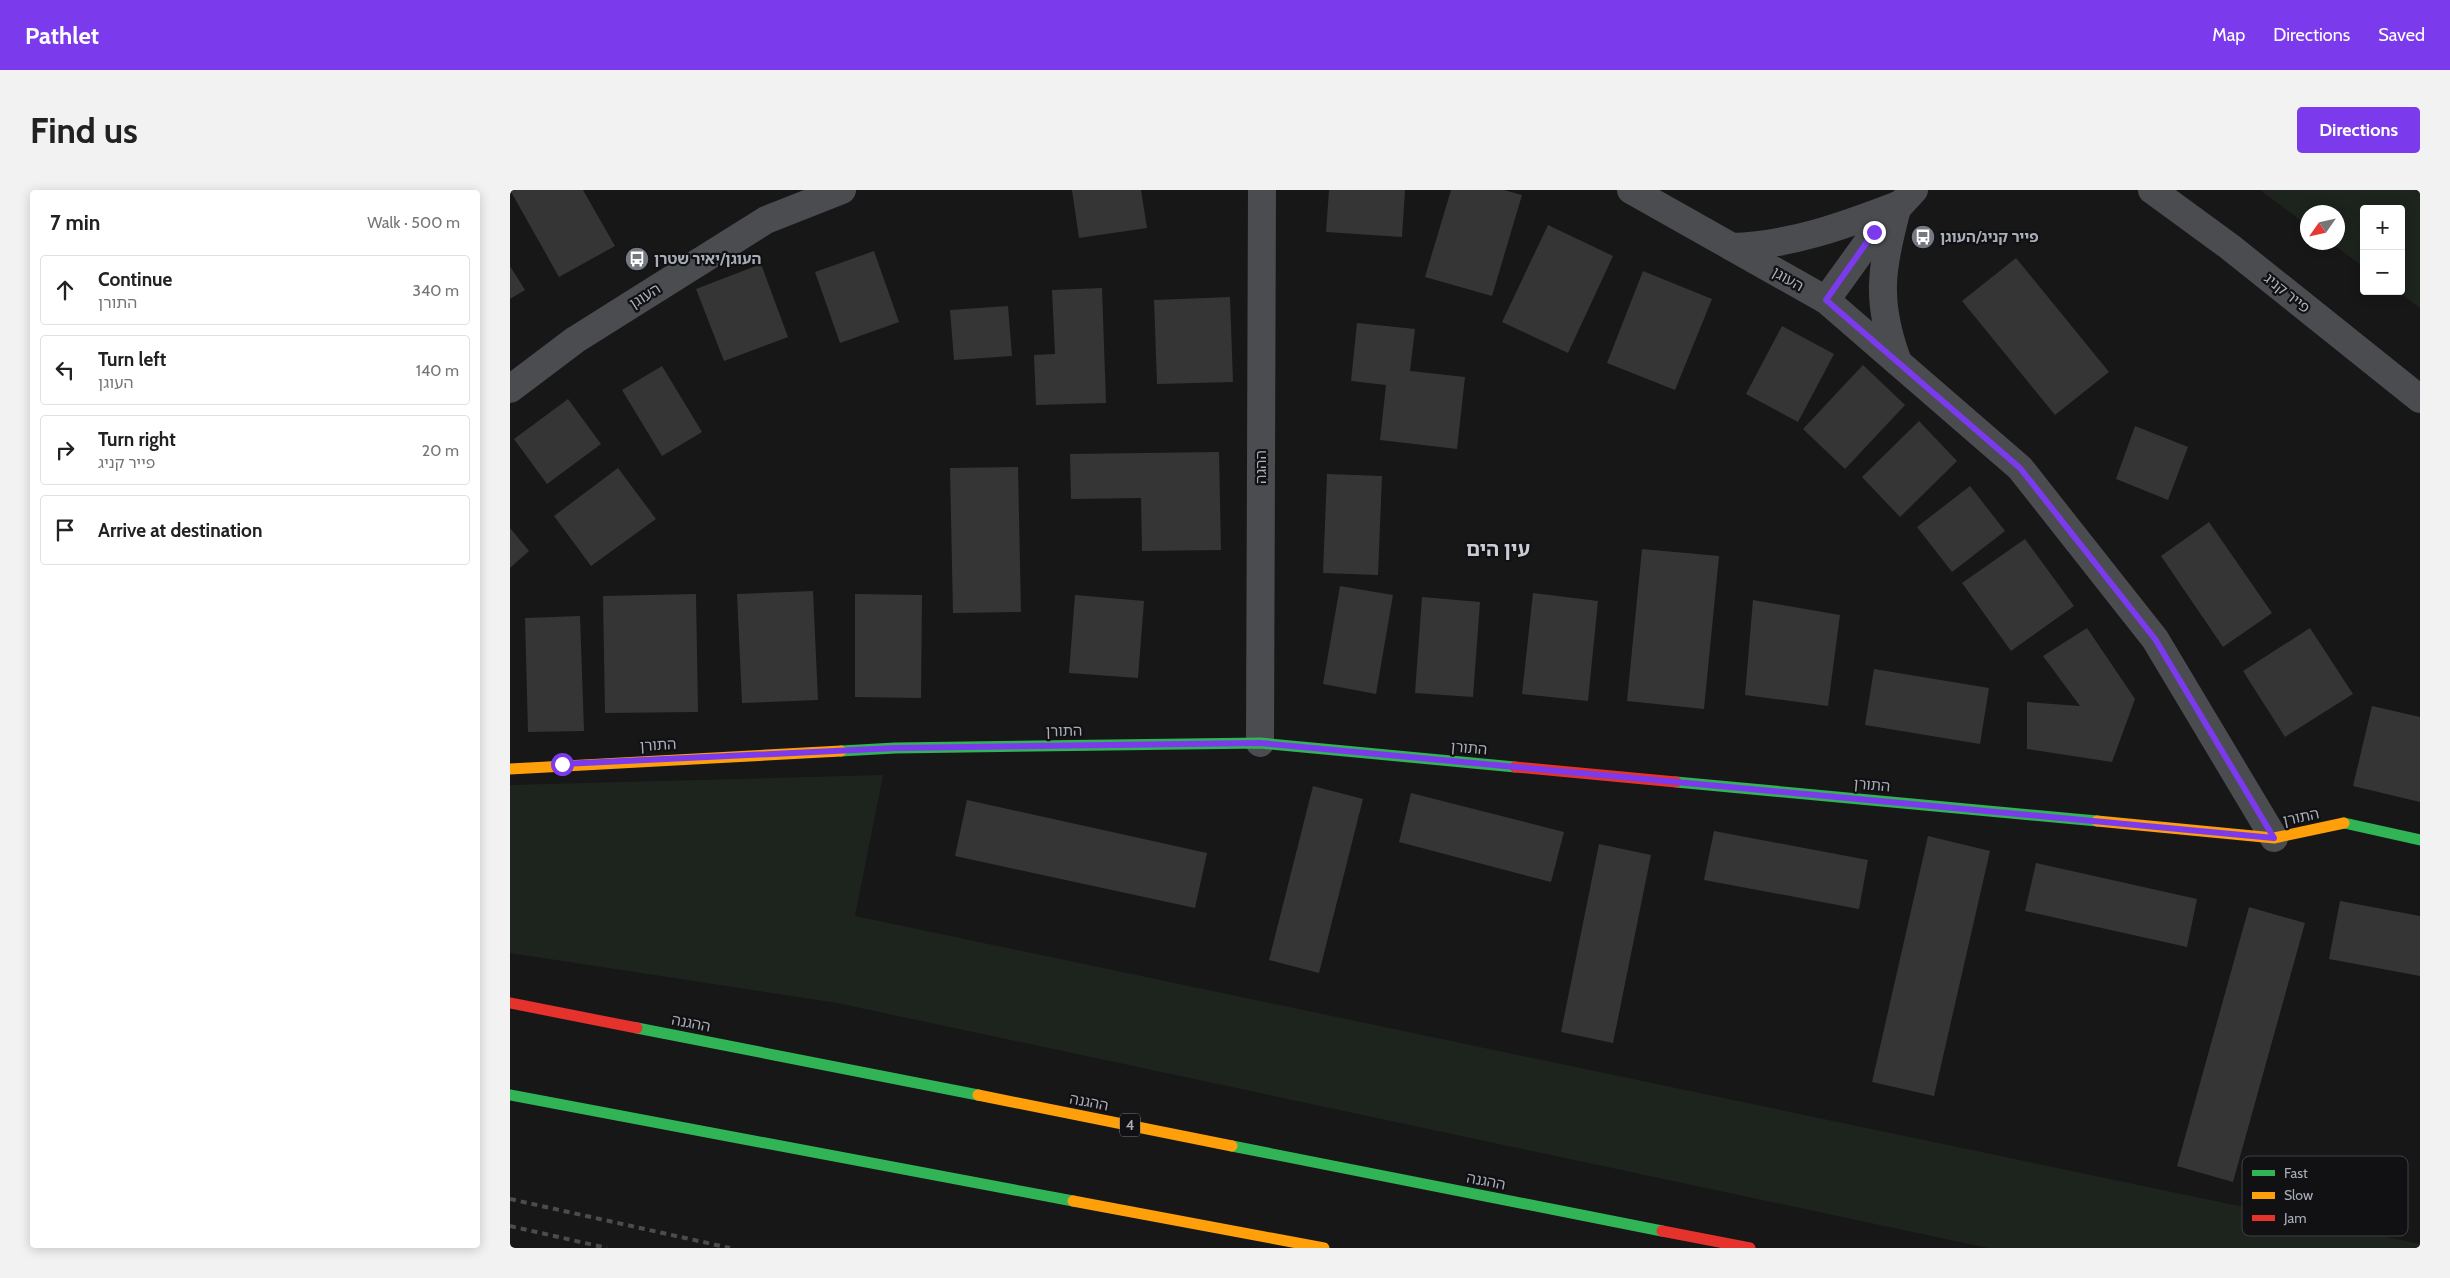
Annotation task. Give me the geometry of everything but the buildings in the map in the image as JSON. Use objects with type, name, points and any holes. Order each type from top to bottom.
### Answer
[{"type":"main road","name":"התורן","points":[[510,769],[896,748],[1260,743],[2274,838],[2347,822],[2420,840]]},
{"type":"main road","name":"ההגנה","points":[[510,1003],[1750,1248]]},
{"type":"main road","points":[[510,1095],[1324,1248]]},
{"type":"street","name":"העוגן","points":[[510,390],[576,340],[766,220],[842,190]]},
{"type":"street","name":"ההגה","points":[[1260,743],[1262,190]]},
{"type":"street","name":"העוגן","points":[[1631,190],[1826,300],[2020,468],[2155,639],[2274,838]]},
{"type":"street","name":"פייר קניג","points":[[2152,190],[2230,247],[2420,399]]},
{"type":"street","points":[[1732,247],[1764,246],[1804,238],[1906,198]]},
{"type":"street","points":[[1826,300],[1863,247],[1906,198]]},
{"type":"street","points":[[1898,363],[1886,332],[1882,304],[1888,239],[1906,198]]},
{"type":"shaded area","points":[[2260,190],[2420,190],[2420,308],[2402,295],[2405,295],[2405,205],[2360,205],[2360,264],[2341,250],[2345,250],[2345,205],[2300,205],[2300,220]]},
{"type":"shaded area","points":[[883,775],[855,916],[2242,1207],[2242,1236],[2382,1236],[2420,1244],[2420,1248],[1988,1248],[837,1003],[510,953],[510,785]]},
{"type":"railway","points":[[510,1199],[730,1248]]},
{"type":"railway","points":[[510,1226],[607,1248]]},
{"type":"traffic: fast","points":[[841,751],[895,748],[1260,743],[1515,767]]},
{"type":"traffic: fast","points":[[1676,782],[2097,821]]},
{"type":"traffic: fast","points":[[2344,823],[2420,840]]},
{"type":"traffic: fast","points":[[637,1028],[978,1095]]},
{"type":"traffic: fast","points":[[510,1095],[1073,1201]]},
{"type":"traffic: fast","points":[[1232,1146],[1662,1231]]},
{"type":"traffic: slow","points":[[510,769],[841,751]]},
{"type":"traffic: slow","points":[[2097,821],[2274,838],[2344,823]]},
{"type":"traffic: slow","points":[[978,1095],[1232,1146]]},
{"type":"traffic: slow","points":[[1073,1201],[1324,1248]]},
{"type":"traffic: jam","points":[[1515,767],[1676,782]]},
{"type":"traffic: jam","points":[[510,1003],[637,1028]]},
{"type":"traffic: jam","points":[[1662,1231],[1750,1248]]},
{"type":"place","name":"פייר קניג/העוגן","points":[[1923,237]]},
{"type":"place","name":"העוגן/יאיר שטרן","points":[[637,259]]},
{"type":"district","name":"עין הים","points":[[1498,549]]},
{"type":"route","points":[[562,764],[896,748],[1260,743],[2274,838],[2155,639],[2020,468],[1826,300],[1874,232]]}]
